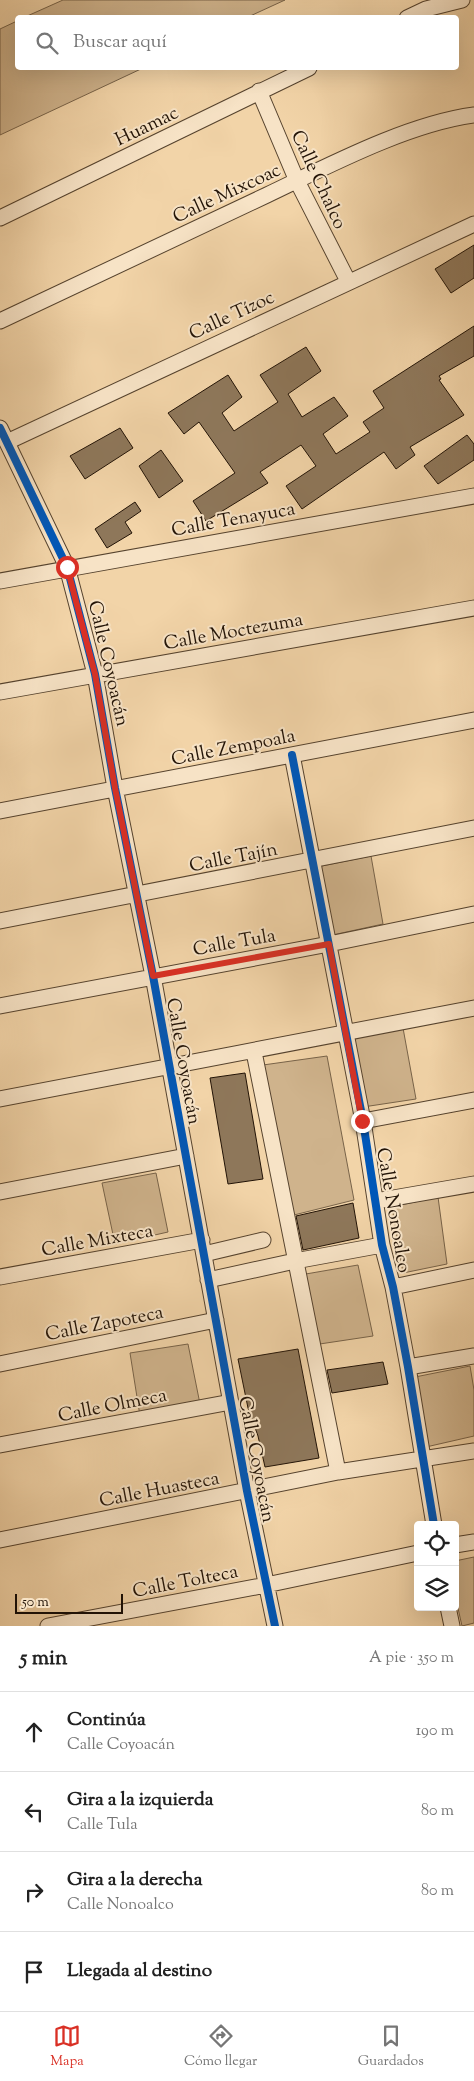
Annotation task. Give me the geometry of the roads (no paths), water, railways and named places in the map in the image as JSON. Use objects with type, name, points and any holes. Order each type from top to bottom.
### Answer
[{"type":"street","points":[[413,15],[426,9],[462,0]]},
{"type":"street","name":"Huamac","points":[[0,218],[305,70]]},
{"type":"street","name":"Calle Chalco","points":[[259,92],[297,181],[348,281]]},
{"type":"street","name":"Calle Mixcoac","points":[[0,321],[297,181],[428,125],[474,115]]},
{"type":"street","name":"Calle Tízoc","points":[[3,435],[474,224]]},
{"type":"street","name":"Calle Coyoacán","points":[[3,435],[67,567],[95,674],[115,788],[153,976],[230,1402],[275,1626]]},
{"type":"street","name":"Calle Tenayuca","points":[[0,581],[67,567],[474,496]]},
{"type":"street","name":"Calle Moctezuma","points":[[0,692],[474,608]]},
{"type":"street","name":"Calle Zempoala","points":[[0,811],[474,720]]},
{"type":"street","name":"Calle Nonoalco","points":[[292,755],[314,861],[362,1121],[382,1246],[393,1287],[408,1367],[433,1521]]},
{"type":"street","name":"Calle Tajín","points":[[0,921],[314,861],[474,828]]},
{"type":"street","name":"Calle Tula","points":[[0,1006],[329,944],[474,914]]},
{"type":"street","points":[[0,1099],[254,1052],[345,1032],[474,1008]]},
{"type":"street","points":[[254,1052],[338,1472]]},
{"type":"street","points":[[362,1121],[474,1100]]},
{"type":"street","points":[[0,1192],[186,1156]]},
{"type":"street","points":[[376,1201],[474,1184]]},
{"type":"street","name":"Calle Mixteca","points":[[0,1277],[263,1240]]},
{"type":"street","points":[[208,1280],[295,1260],[382,1246]]},
{"type":"street","points":[[393,1287],[474,1270]]},
{"type":"street","name":"Calle Zapoteca","points":[[0,1364],[216,1320]]},
{"type":"street","points":[[408,1367],[474,1356]]},
{"type":"street","name":"Calle Olmeca","points":[[0,1445],[230,1402]]},
{"type":"street","name":"Calle Huasteca","points":[[0,1540],[338,1472],[422,1460],[474,1450]]},
{"type":"street","points":[[459,1544],[474,1542]]},
{"type":"street","name":"Calle Tolteca","points":[[48,1626],[266,1586],[414,1554]]},
{"type":"street","points":[[449,1611],[452,1626]]}]
